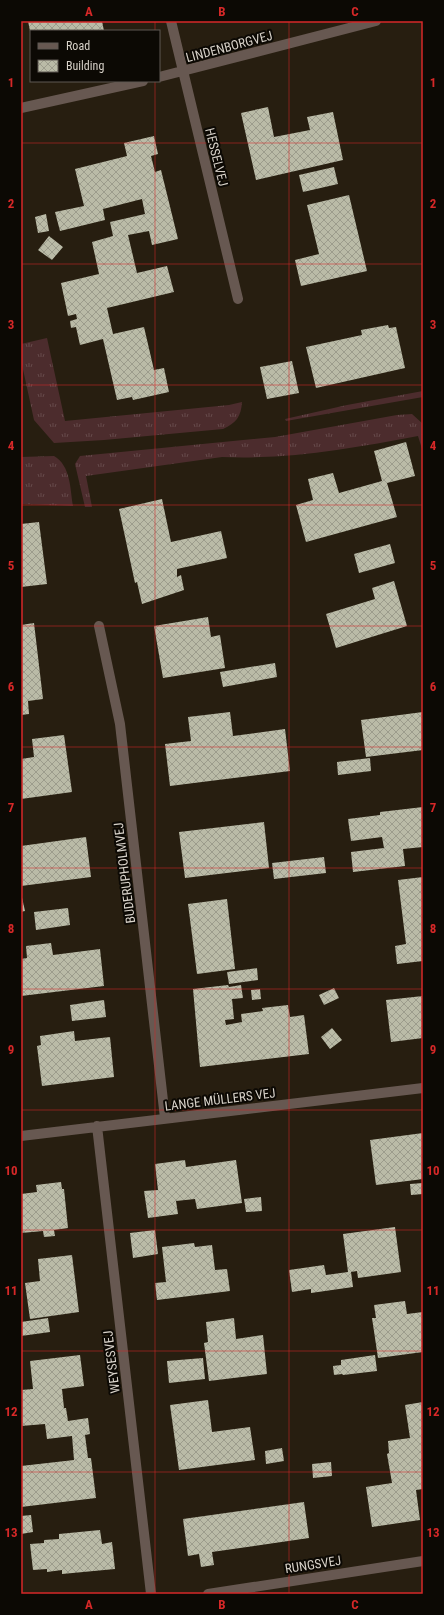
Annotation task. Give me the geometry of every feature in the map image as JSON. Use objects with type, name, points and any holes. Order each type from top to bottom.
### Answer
[{"type":"street","name":"HESSELVEJ","points":[[171,21],[182,72],[238,299]]},
{"type":"street","name":"LINDENBORGVEJ","points":[[160,77],[376,21]]},
{"type":"street","points":[[21,108],[138,82]]},
{"type":"street","name":"BUDERUPHOLMVEJ","points":[[99,626],[120,724],[165,1118]]},
{"type":"street","name":"LANGE MÜLLERS VEJ","points":[[21,1136],[423,1088]]},
{"type":"street","name":"WEYSESVEJ","points":[[97,1126],[151,1594]]},
{"type":"street","name":"RUNGSVEJ","points":[[208,1594],[423,1561]]},
{"type":"green space","points":[[47,338],[65,421],[229,405],[242,402],[239,416],[234,422],[223,429],[54,443],[34,420],[21,360],[21,344]]},
{"type":"green space","points":[[423,391],[423,397],[286,421],[285,419],[347,405]]},
{"type":"green space","points":[[412,414],[423,424],[423,452],[418,436],[321,452],[271,457],[222,457],[86,476],[92,507],[85,507],[75,464],[80,456],[275,437],[397,415]]},
{"type":"green space","points":[[54,456],[60,460],[67,472],[73,506],[21,504],[21,457]]},
{"type":"building","points":[[28,21],[102,21],[104,30],[30,30]]},
{"type":"building","points":[[268,107],[274,137],[310,130],[307,117],[333,112],[343,160],[256,180],[241,113]]},
{"type":"building","points":[[154,136],[158,154],[151,156],[155,172],[161,170],[178,239],[152,245],[149,231],[128,235],[137,273],[167,266],[174,292],[107,308],[113,334],[144,327],[154,370],[164,368],[169,392],[133,400],[132,397],[117,400],[103,339],[80,345],[76,327],[71,328],[70,321],[77,319],[76,314],[68,316],[61,283],[99,274],[92,242],[113,236],[110,222],[145,214],[142,199],[103,209],[105,220],[60,231],[55,212],[84,206],[75,169],[127,156],[124,143]]},
{"type":"building","points":[[334,167],[338,184],[303,192],[299,175]]},
{"type":"building","points":[[349,195],[367,271],[301,286],[295,260],[319,254],[307,205]]},
{"type":"building","points":[[46,214],[49,231],[38,233],[35,217]]},
{"type":"building","points":[[49,236],[63,247],[52,260],[38,250]]},
{"type":"building","points":[[388,325],[389,328],[396,327],[405,368],[316,388],[306,347],[362,335],[361,330]]},
{"type":"building","points":[[292,361],[299,393],[267,399],[260,367]]},
{"type":"building","points":[[406,442],[415,476],[387,483],[397,517],[306,542],[296,505],[313,500],[308,479],[333,473],[339,493],[382,481],[374,451]]},
{"type":"building","points":[[162,499],[171,542],[221,531],[227,558],[177,569],[177,577],[181,575],[184,590],[142,604],[137,582],[135,583],[119,509]]},
{"type":"building","points":[[39,522],[47,584],[21,587],[21,524]]},
{"type":"building","points":[[390,544],[395,563],[359,573],[354,554]]},
{"type":"building","points":[[394,581],[407,626],[336,648],[326,614],[375,599],[372,588]]},
{"type":"building","points":[[208,617],[211,637],[220,635],[225,668],[163,678],[154,626]]},
{"type":"building","points":[[34,623],[43,699],[28,701],[29,714],[21,715],[21,625]]},
{"type":"building","points":[[275,663],[277,677],[223,687],[220,672]]},
{"type":"building","points":[[230,712],[233,736],[285,729],[290,771],[170,786],[165,744],[191,741],[188,717]]},
{"type":"building","points":[[423,712],[423,750],[366,757],[361,720]]},
{"type":"building","points":[[64,735],[72,792],[21,799],[21,759],[34,757],[32,739]]},
{"type":"building","points":[[370,758],[371,771],[338,775],[337,762]]},
{"type":"building","points":[[423,807],[423,847],[403,849],[405,866],[353,872],[351,852],[384,848],[382,837],[351,841],[348,819],[380,815],[380,812]]},
{"type":"building","points":[[264,822],[269,868],[185,878],[179,832]]},
{"type":"building","points":[[86,837],[91,877],[21,886],[21,846]]},
{"type":"building","points":[[324,857],[326,873],[274,879],[272,863]]},
{"type":"building","points":[[423,877],[423,961],[397,964],[395,946],[406,944],[398,880]]},
{"type":"building","points":[[21,893],[25,911],[21,912]]},
{"type":"building","points":[[227,899],[235,969],[197,974],[188,904]]},
{"type":"building","points":[[68,908],[70,925],[36,930],[34,912]]},
{"type":"building","points":[[51,943],[53,955],[100,949],[104,986],[21,996],[21,959],[27,958],[26,946]]},
{"type":"building","points":[[257,968],[258,980],[229,984],[227,972]]},
{"type":"building","points":[[228,985],[229,987],[241,985],[243,998],[232,999],[234,1019],[225,1020],[226,1025],[242,1022],[241,1014],[263,1011],[262,1008],[288,1005],[290,1017],[304,1015],[309,1054],[200,1067],[193,989]]},
{"type":"building","points":[[334,988],[339,998],[324,1005],[319,995]]},
{"type":"building","points":[[260,989],[261,999],[252,1000],[251,990]]},
{"type":"building","points":[[423,996],[423,1038],[391,1042],[386,1000]]},
{"type":"building","points":[[104,1000],[106,1017],[72,1021],[70,1005]]},
{"type":"building","points":[[332,1028],[342,1040],[330,1049],[321,1037]]},
{"type":"building","points":[[74,1031],[75,1041],[110,1037],[114,1077],[42,1086],[37,1046],[41,1045],[40,1036]]},
{"type":"building","points":[[423,1133],[423,1179],[376,1185],[370,1140]]},
{"type":"building","points":[[185,1160],[186,1167],[236,1160],[242,1203],[197,1209],[195,1199],[176,1201],[178,1214],[148,1218],[144,1191],[158,1190],[155,1164]]},
{"type":"building","points":[[61,1182],[62,1189],[64,1189],[68,1228],[54,1230],[55,1236],[44,1237],[43,1231],[21,1233],[21,1194],[37,1192],[36,1185]]},
{"type":"building","points":[[423,1183],[423,1194],[411,1195],[410,1184]]},
{"type":"building","points":[[261,1197],[262,1211],[246,1212],[244,1199]]},
{"type":"building","points":[[395,1227],[401,1272],[358,1278],[357,1271],[351,1272],[353,1287],[311,1293],[311,1289],[292,1292],[289,1270],[324,1265],[326,1275],[348,1272],[343,1234]]},
{"type":"building","points":[[155,1230],[158,1254],[133,1258],[130,1233]]},
{"type":"building","points":[[194,1243],[195,1247],[212,1245],[215,1270],[227,1269],[230,1291],[157,1300],[155,1283],[166,1282],[162,1247]]},
{"type":"building","points":[[72,1255],[79,1312],[30,1319],[25,1283],[40,1281],[38,1259]]},
{"type":"building","points":[[405,1301],[407,1314],[423,1312],[423,1352],[378,1358],[372,1318],[376,1318],[374,1305]]},
{"type":"building","points":[[48,1318],[50,1332],[21,1336],[21,1322]]},
{"type":"building","points":[[234,1318],[236,1339],[263,1335],[267,1374],[209,1381],[204,1343],[208,1342],[206,1322]]},
{"type":"building","points":[[80,1355],[84,1386],[62,1389],[64,1408],[66,1408],[68,1421],[88,1418],[90,1434],[85,1435],[88,1458],[91,1458],[96,1498],[21,1507],[21,1466],[74,1460],[72,1436],[47,1439],[45,1424],[21,1426],[21,1390],[33,1389],[30,1361]]},
{"type":"building","points":[[375,1355],[377,1371],[334,1375],[333,1366],[341,1365],[341,1360]]},
{"type":"building","points":[[203,1358],[205,1379],[169,1383],[167,1361]]},
{"type":"building","points":[[208,1400],[212,1432],[250,1427],[255,1460],[179,1470],[170,1405]]},
{"type":"building","points":[[423,1402],[423,1489],[416,1490],[420,1520],[372,1527],[366,1487],[392,1483],[387,1454],[389,1453],[388,1441],[410,1438],[405,1405]]},
{"type":"building","points":[[282,1448],[284,1461],[266,1464],[265,1451]]},
{"type":"building","points":[[331,1462],[332,1476],[313,1478],[312,1464]]},
{"type":"building","points":[[304,1502],[309,1538],[212,1552],[214,1565],[201,1567],[199,1554],[188,1556],[183,1519]]},
{"type":"building","points":[[31,1515],[33,1532],[21,1534],[21,1516]]},
{"type":"building","points":[[100,1530],[102,1544],[112,1542],[115,1569],[62,1574],[62,1570],[47,1572],[47,1569],[33,1570],[30,1544],[44,1543],[44,1540],[59,1539],[59,1534]]}]
